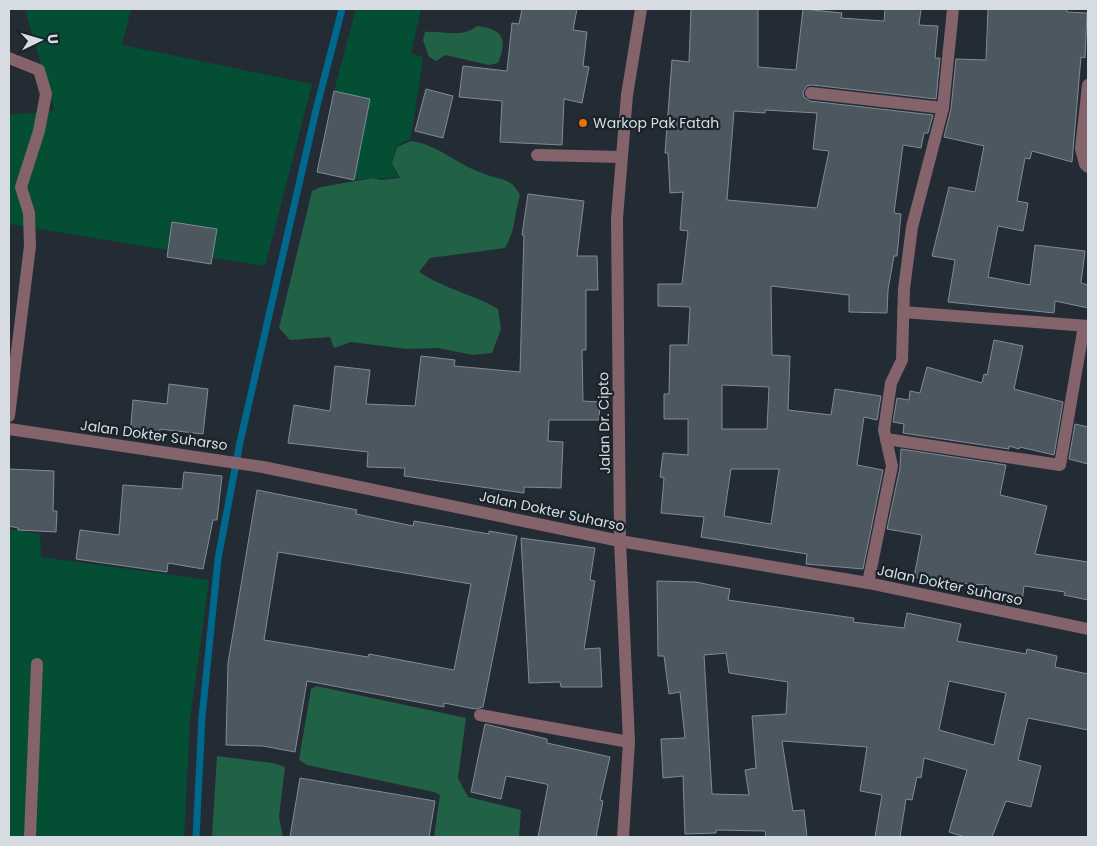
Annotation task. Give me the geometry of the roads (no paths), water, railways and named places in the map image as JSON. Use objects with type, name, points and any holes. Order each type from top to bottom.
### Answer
[{"type":"street","name":"Jalan Dr. Cipto","points":[[623,837],[629,742],[620,541],[617,218],[627,95],[641,9]]},
{"type":"street","points":[[868,583],[892,466],[884,430],[891,383],[902,360],[903,312],[912,227],[944,108],[953,9]]},
{"type":"street","points":[[9,58],[39,70],[46,94],[40,131],[21,187],[29,214],[30,246],[9,416]]},
{"type":"street","points":[[1088,85],[1081,149],[1085,164],[1088,166]]},
{"type":"street","points":[[811,93],[944,108]]},
{"type":"street","points":[[537,155],[621,157]]},
{"type":"street","points":[[886,439],[1060,466],[1086,326],[903,312]]},
{"type":"street","name":"Jalan Dokter Suharso","points":[[9,429],[263,467],[620,541],[868,583],[1088,630]]},
{"type":"street","points":[[30,837],[37,664]]},
{"type":"street","points":[[480,715],[629,742]]},
{"type":"waterway","points":[[196,837],[202,717],[218,559],[240,442],[316,110],[342,9]]},
{"type":"place","name":"Warkop Pak Fatah","points":[[583,123]]}]
